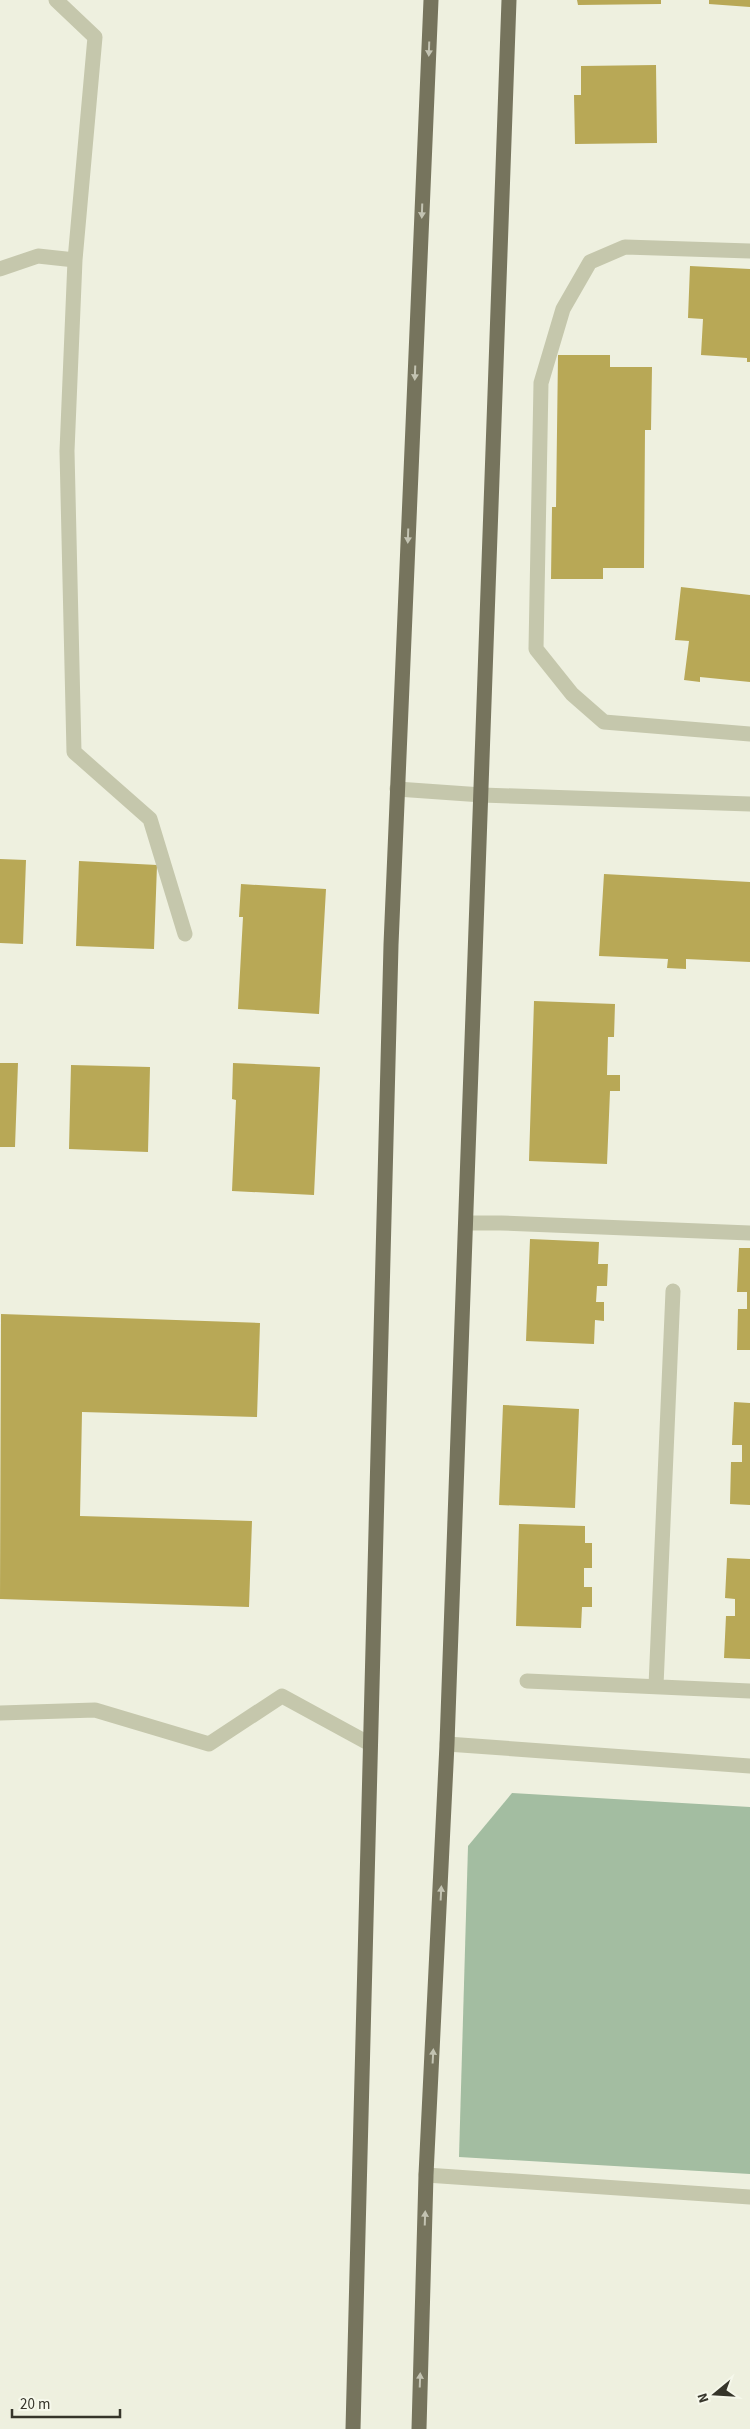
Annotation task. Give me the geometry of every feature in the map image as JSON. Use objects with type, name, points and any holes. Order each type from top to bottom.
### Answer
[{"type":"main road","points":[[354,2429],[390,965],[431,0]]},
{"type":"main road","points":[[419,2429],[426,2175],[447,1744],[509,0]]},
{"type":"street","points":[[56,0],[95,37],[74,260],[67,451],[74,752],[150,819],[185,934]]},
{"type":"street","points":[[750,252],[625,247],[590,262],[563,310],[541,382],[536,648],[572,694],[604,722],[750,734]]},
{"type":"street","points":[[0,269],[38,256],[74,260]]},
{"type":"street","points":[[397,789],[482,795],[750,804]]},
{"type":"street","points":[[466,1223],[750,1233]]},
{"type":"street","points":[[656,1686],[674,1291]]},
{"type":"street","points":[[527,1681],[750,1691]]},
{"type":"street","points":[[0,1712],[95,1710],[209,1744],[282,1696],[370,1744]]},
{"type":"street","points":[[447,1744],[750,1766]]},
{"type":"street","points":[[426,2175],[750,2197]]},
{"type":"green space","points":[[512,1793],[750,1807],[750,2174],[459,2157],[468,1846]]},
{"type":"building","points":[[577,0],[661,0],[661,4],[578,5]]},
{"type":"building","points":[[709,0],[750,0],[750,7],[709,4]]},
{"type":"building","points":[[656,65],[657,143],[575,144],[574,95],[581,95],[581,66]]},
{"type":"building","points":[[690,266],[750,269],[750,362],[747,362],[747,358],[701,355],[703,319],[688,318]]},
{"type":"building","points":[[558,355],[610,355],[610,367],[652,367],[651,430],[645,430],[644,568],[603,568],[603,579],[551,579],[552,507],[556,507]]},
{"type":"building","points":[[681,587],[750,595],[750,682],[700,677],[700,682],[684,680],[689,641],[675,640]]},
{"type":"building","points":[[0,859],[26,860],[23,944],[0,943]]},
{"type":"building","points":[[79,861],[157,865],[154,949],[76,946]]},
{"type":"building","points":[[604,874],[750,882],[750,962],[686,959],[686,969],[667,968],[668,959],[599,956]]},
{"type":"building","points":[[241,884],[326,889],[319,1014],[238,1009],[243,917],[239,917]]},
{"type":"building","points":[[534,1001],[615,1004],[614,1037],[608,1037],[607,1075],[620,1075],[620,1091],[610,1091],[607,1164],[529,1161]]},
{"type":"building","points":[[0,1063],[18,1063],[15,1147],[0,1147]]},
{"type":"building","points":[[233,1063],[320,1067],[314,1195],[232,1191],[236,1100],[232,1099]]},
{"type":"building","points":[[71,1065],[150,1067],[148,1152],[69,1149]]},
{"type":"building","points":[[530,1239],[599,1242],[598,1264],[608,1264],[607,1286],[597,1286],[596,1302],[604,1302],[604,1321],[595,1320],[594,1344],[526,1341]]},
{"type":"building","points":[[739,1248],[750,1248],[750,1350],[737,1350],[738,1309],[747,1309],[747,1292],[737,1292]]},
{"type":"building","points":[[1,1314],[260,1323],[257,1417],[82,1412],[80,1516],[252,1521],[249,1607],[0,1599]]},
{"type":"building","points":[[734,1402],[750,1403],[750,1505],[730,1504],[731,1462],[742,1462],[742,1445],[732,1445]]},
{"type":"building","points":[[503,1405],[579,1409],[575,1508],[499,1505]]},
{"type":"building","points":[[519,1524],[585,1526],[585,1543],[592,1543],[592,1568],[584,1568],[584,1587],[592,1587],[592,1607],[582,1607],[581,1628],[516,1626]]},
{"type":"building","points":[[727,1558],[750,1559],[750,1659],[724,1658],[726,1616],[735,1616],[735,1599],[725,1598]]}]
